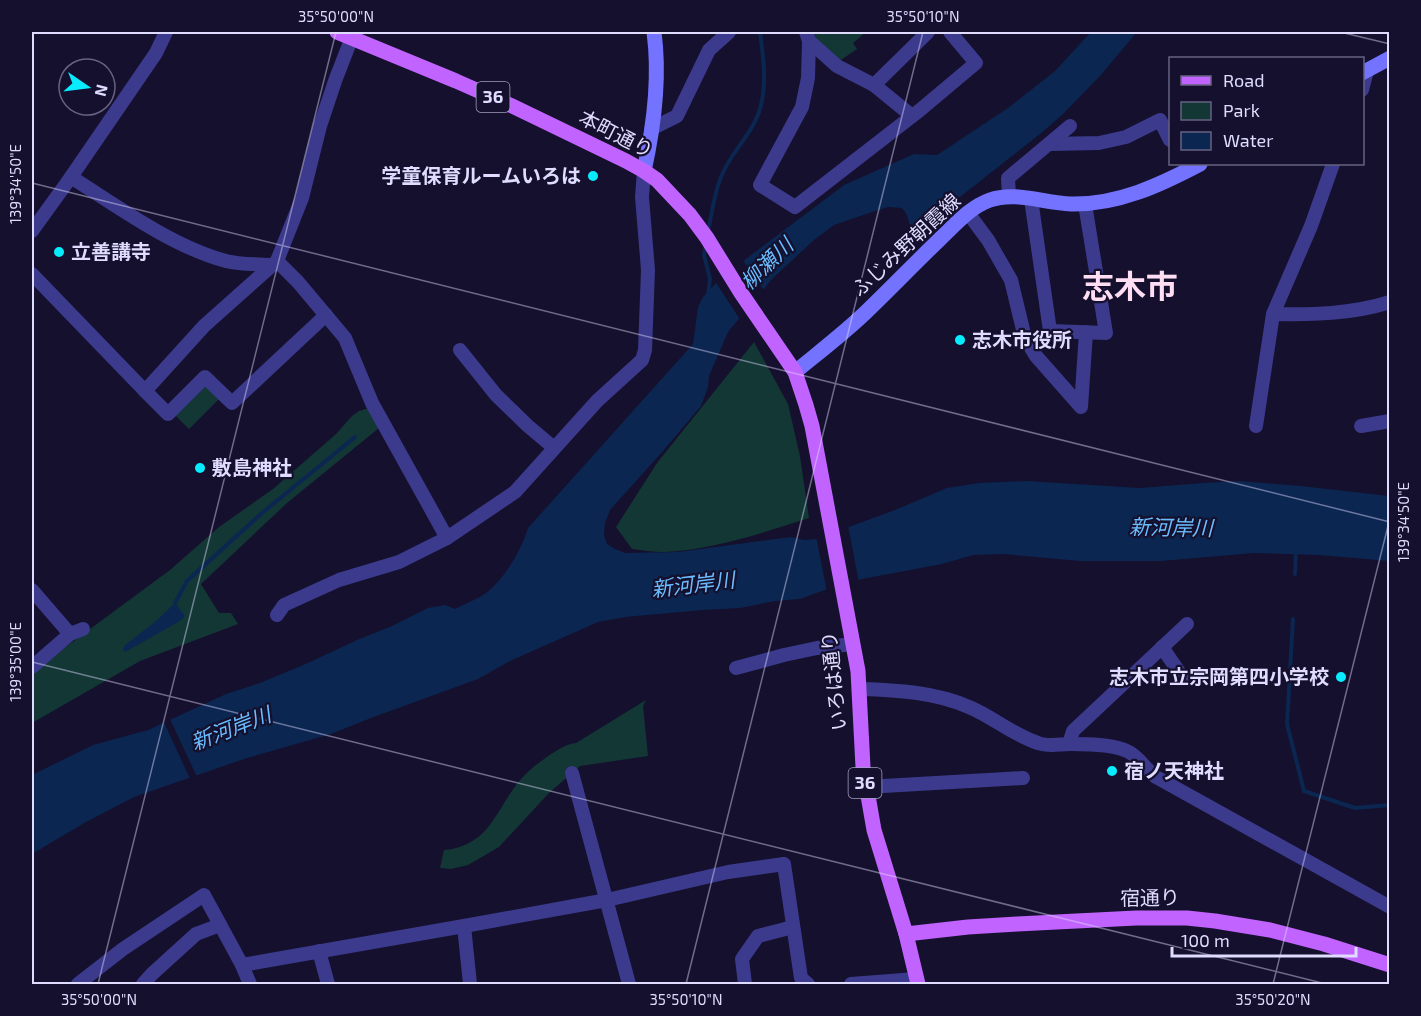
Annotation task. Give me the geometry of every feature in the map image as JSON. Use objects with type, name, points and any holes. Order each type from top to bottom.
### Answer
[{"type":"main road","points":[[644,171],[655,100],[657,67],[654,32]]},
{"type":"main road","name":"本町通り","points":[[345,34],[510,105],[626,160],[657,180],[690,215],[707,238],[795,372]]},
{"type":"main road","points":[[1364,72],[1389,58]]},
{"type":"main road","name":"ふじみ野朝霞線","points":[[795,372],[862,315],[968,213],[981,204],[1010,196],[1085,204],[1111,200],[1155,186],[1190,166]]},
{"type":"main road","name":"いろは通り","points":[[795,372],[812,426],[853,644],[860,688],[861,748],[874,830],[906,934],[917,982]]},
{"type":"main road","name":"宿通り","points":[[906,934],[1017,924],[1187,918],[1247,925],[1324,944],[1389,965]]},
{"type":"street","points":[[32,231],[156,53],[166,32]]},
{"type":"street","points":[[651,129],[677,116],[709,50],[729,32]]},
{"type":"street","points":[[874,85],[928,32]]},
{"type":"street","points":[[807,36],[808,78],[802,107],[760,185],[795,207],[976,63],[950,32]]},
{"type":"street","points":[[145,391],[204,326],[275,263],[302,198],[320,126],[335,81],[345,34]]},
{"type":"street","points":[[807,36],[837,66],[874,85],[912,116]]},
{"type":"street","points":[[1051,144],[1099,143],[1126,137],[1160,120],[1169,138]]},
{"type":"street","points":[[1010,196],[1008,178],[1070,126]]},
{"type":"street","points":[[1256,426],[1273,314],[1311,226],[1333,165]]},
{"type":"street","points":[[277,615],[284,605],[339,580],[399,562],[447,538],[515,492],[597,401],[642,360],[645,350],[648,270],[642,197],[644,171]]},
{"type":"street","points":[[71,177],[156,230],[199,252],[229,262],[275,263],[298,282],[345,338],[372,403],[447,538]]},
{"type":"street","points":[[1031,199],[1050,331],[1106,333],[1085,204]]},
{"type":"street","points":[[968,213],[988,240],[1011,280],[1025,338],[1036,356],[1081,407],[1086,332]]},
{"type":"street","points":[[32,274],[168,414],[205,377],[232,403],[326,315]]},
{"type":"street","points":[[1273,314],[1306,315],[1336,312],[1374,307],[1389,302]]},
{"type":"street","points":[[460,350],[496,395],[554,447]]},
{"type":"street","points":[[1361,426],[1389,421]]},
{"type":"street","points":[[32,590],[77,632],[32,667]]},
{"type":"street","points":[[1069,744],[1072,731],[1186,624]]},
{"type":"street","points":[[736,668],[795,652],[853,644]]},
{"type":"street","points":[[1162,647],[1183,678]]},
{"type":"street","points":[[860,688],[945,699],[970,707],[1010,730],[1044,745],[1115,747],[1130,752],[1156,777],[1389,907]]},
{"type":"street","points":[[572,773],[629,984]]},
{"type":"street","points":[[866,787],[1023,778]]},
{"type":"street","points":[[242,965],[464,927],[607,900],[728,872],[784,864],[801,978],[808,984]]},
{"type":"street","points":[[78,984],[123,949],[204,895],[250,984]]},
{"type":"street","points":[[143,984],[196,934],[220,925]]},
{"type":"street","points":[[464,927],[470,984]]},
{"type":"street","points":[[745,984],[742,959],[758,936],[793,927]]},
{"type":"street","points":[[319,951],[328,984]]},
{"type":"street","points":[[851,984],[917,982]]},
{"type":"green space","points":[[815,32],[866,32],[853,43],[857,49],[838,62],[825,51],[814,35]]},
{"type":"green space","points":[[754,342],[788,404],[800,456],[809,518],[737,540],[701,548],[664,552],[632,549],[616,527],[657,463]]},
{"type":"green space","points":[[205,383],[219,399],[189,429],[174,414]]},
{"type":"green space","points":[[369,408],[379,428],[287,503],[201,584],[219,613],[231,613],[238,624],[140,661],[32,723],[32,675],[67,646],[170,570],[219,527],[273,489],[336,434],[352,416]]},
{"type":"green space","points":[[646,700],[643,706],[648,756],[580,766],[549,793],[499,847],[468,865],[451,869],[440,868],[444,850],[459,847],[480,836],[495,818],[516,785],[537,764]]},
{"type":"water","points":[[1091,32],[1137,32],[1100,76],[1062,115],[917,231],[910,226],[902,208],[888,207],[872,212],[834,225],[814,240],[772,279],[728,332],[709,376],[708,387],[701,406],[610,510],[605,523],[604,535],[607,544],[625,553],[678,552],[791,537],[804,540],[816,539],[947,488],[979,483],[1026,481],[1140,488],[1239,481],[1389,496],[1389,561],[1319,555],[1254,553],[1161,561],[1080,561],[1003,554],[973,555],[942,564],[862,579],[800,599],[740,608],[625,617],[598,622],[510,661],[478,679],[331,734],[247,758],[134,797],[32,854],[32,775],[93,745],[148,730],[226,694],[308,663],[428,608],[445,605],[455,609],[488,591],[510,566],[521,547],[528,528],[693,344],[698,307],[703,297],[715,284],[844,185],[914,154],[937,155],[1008,108],[1055,71]]},
{"type":"water","points":[[175,603],[185,616],[180,621],[125,652],[123,650],[124,646]]},
{"type":"pier","points":[[742,259],[765,292],[741,321],[715,281]]},
{"type":"pier","points":[[848,525],[859,583],[827,592],[816,536]]},
{"type":"pier","points":[[169,717],[198,779],[191,781],[163,720]]},
{"type":"waterway","points":[[708,231],[721,177],[754,124],[761,105],[764,77],[760,32]]},
{"type":"waterway","points":[[706,244],[704,255],[710,279],[708,295]]},
{"type":"waterway","points":[[175,603],[187,581],[262,513],[355,437]]},
{"type":"waterway","points":[[1295,574],[1296,551]]},
{"type":"waterway","points":[[1293,619],[1287,724],[1304,791],[1355,808],[1390,805]]},
{"type":"place","name":"学童保育ルームいろは","points":[[593,176]]},
{"type":"place","name":"立善講寺","points":[[59,252]]},
{"type":"place","name":"志木市役所","points":[[960,340]]},
{"type":"place","name":"敷島神社","points":[[200,468]]},
{"type":"place","name":"志木市立宗岡第四小学校","points":[[1341,677]]},
{"type":"place","name":"宿ノ天神社","points":[[1112,771]]},
{"type":"district","name":"志木市","points":[[1130,287]]},
{"type":"water label","name":"柳瀬川","points":[[767,264]]},
{"type":"water label","name":"新河岸川","points":[[1171,528]]},
{"type":"water label","name":"新河岸川","points":[[693,585]]},
{"type":"water label","name":"新河岸川","points":[[231,729]]}]
